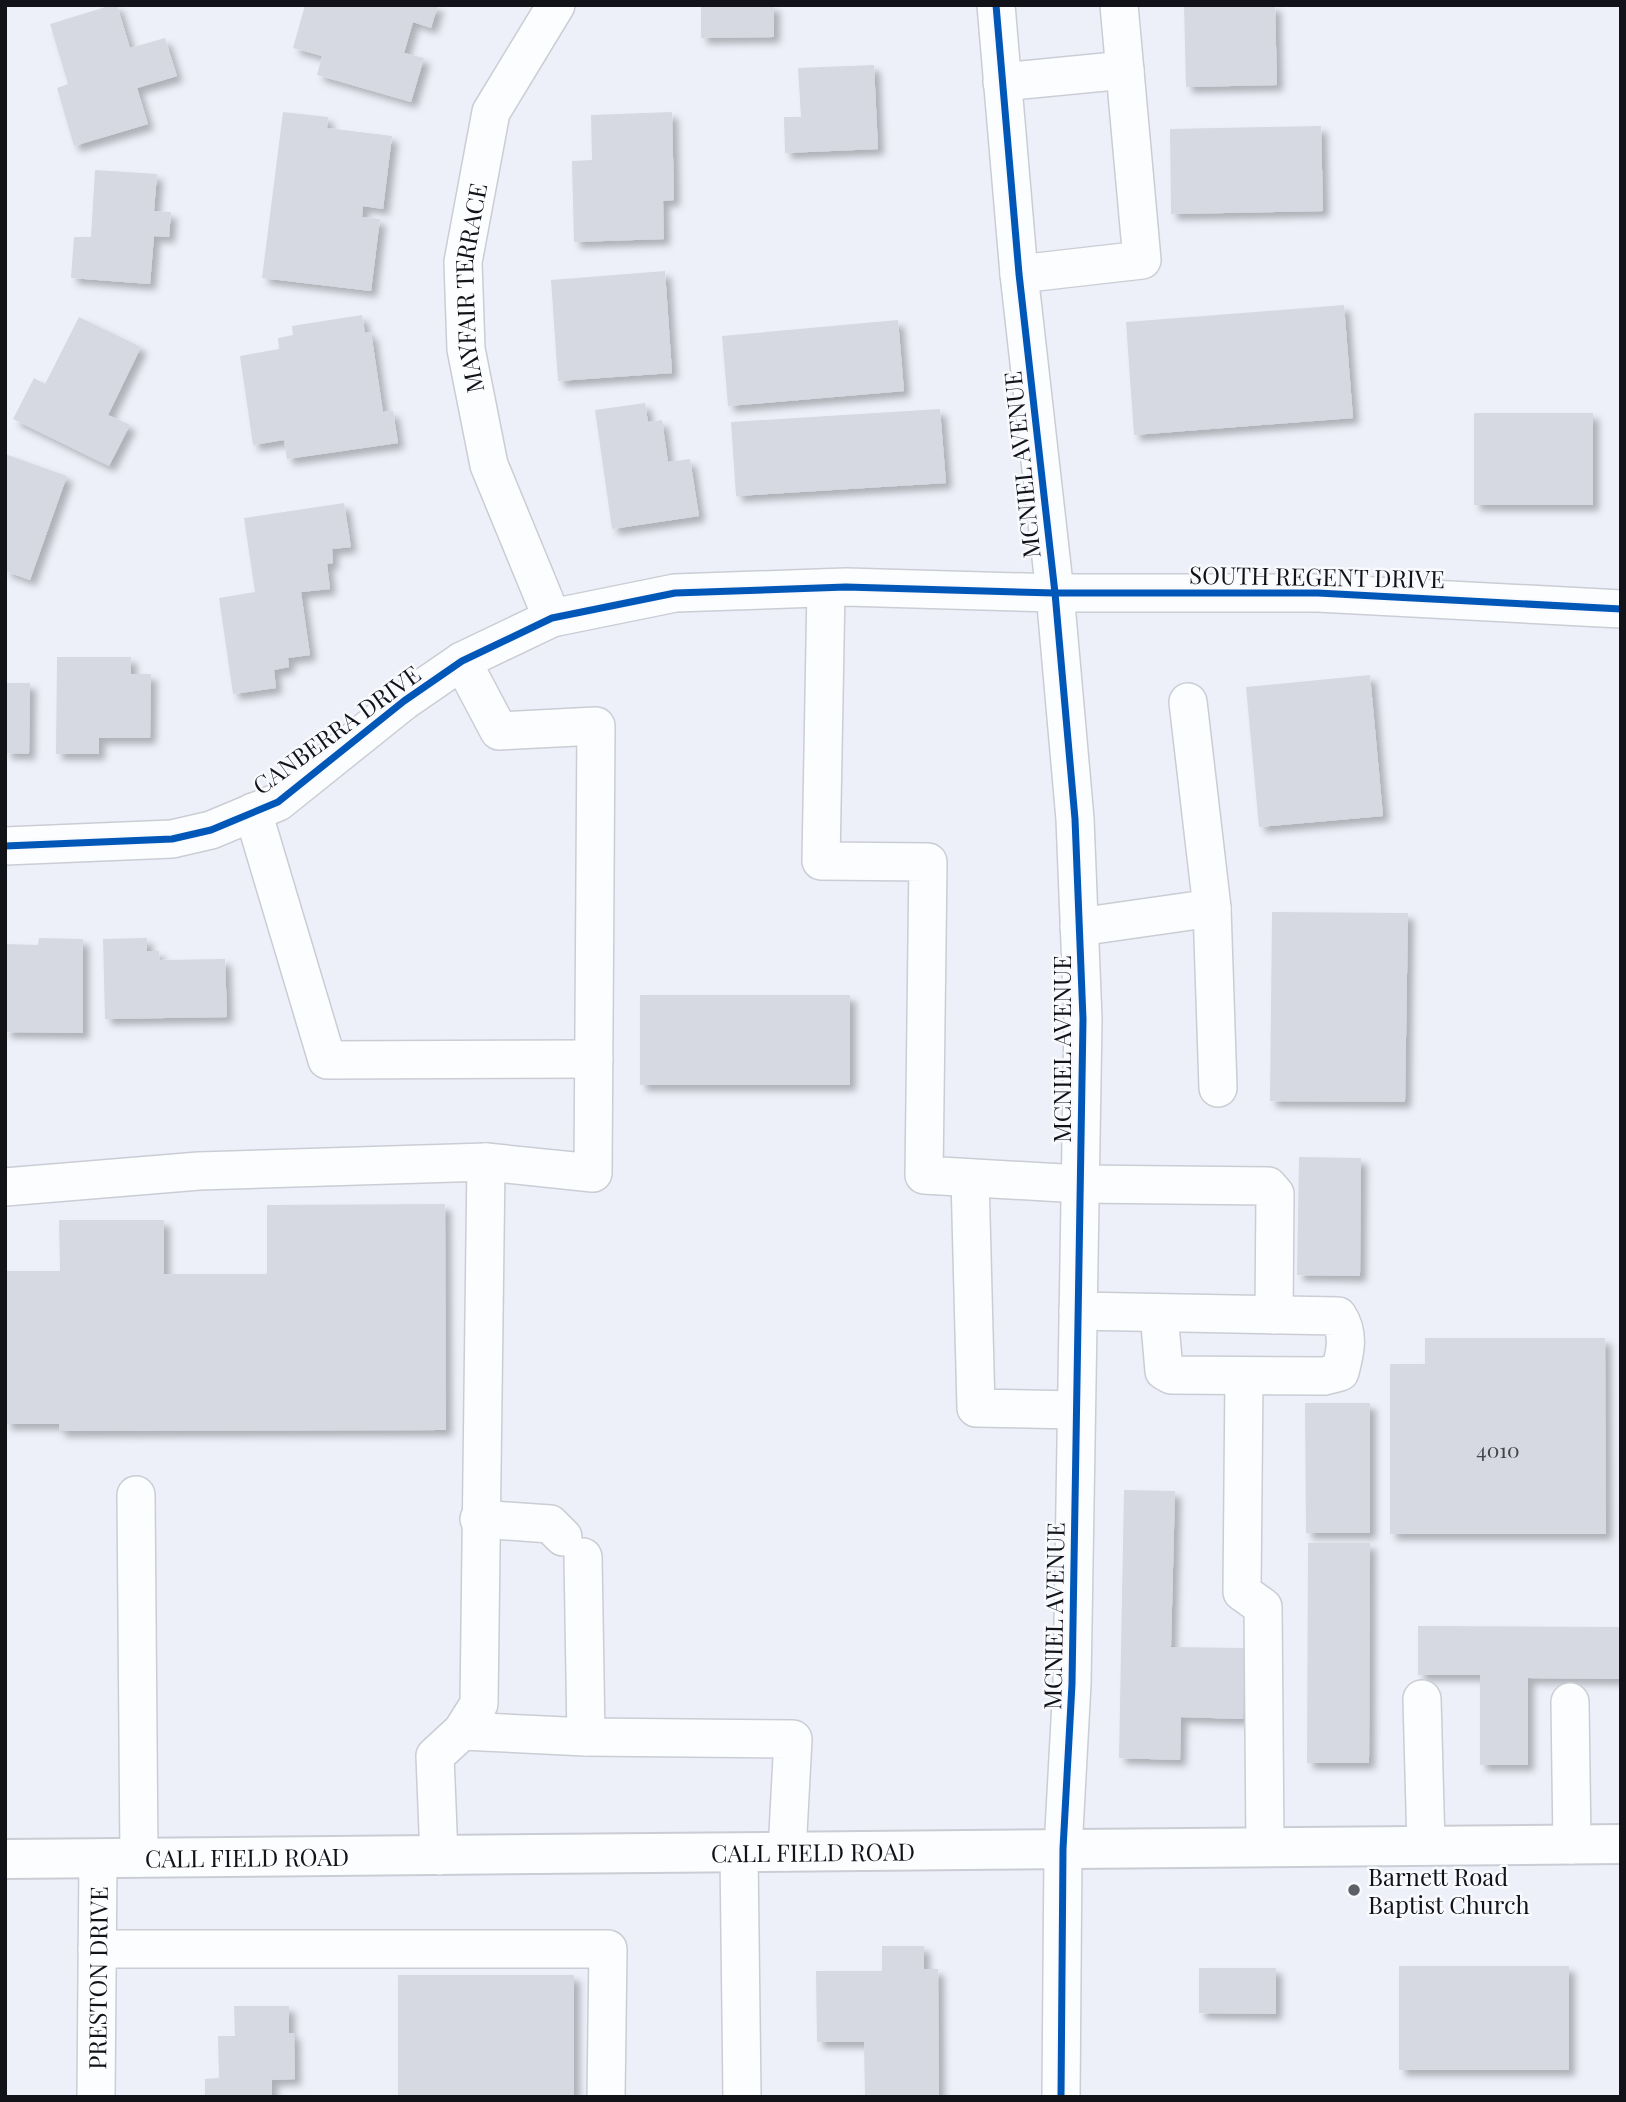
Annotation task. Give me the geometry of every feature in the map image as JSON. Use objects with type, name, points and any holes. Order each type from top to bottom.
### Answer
[{"type":"main road","name":"CALL FIELD ROAD","points":[[5,1859],[1621,1844]]},
{"type":"street","name":"MAYFAIR TERRACE","points":[[552,618],[489,465],[466,349],[463,262],[491,112],[556,5]]},
{"type":"street","name":"MCNIEL AVENUE","points":[[996,5],[1018,274],[1055,593],[1075,819],[1083,1018],[1072,1684],[1063,1849],[1061,2097]]},
{"type":"street","points":[[1018,274],[1142,260],[1119,5]]},
{"type":"street","points":[[1002,82],[1125,70]]},
{"type":"street","name":"CANBERRA DRIVE","points":[[5,846],[172,839],[211,830],[253,813],[278,802],[404,701],[462,661],[552,618],[675,593],[826,588],[1055,593]]},
{"type":"street","points":[[826,588],[821,861],[928,862],[924,1175],[1080,1184],[1268,1186],[1275,1194],[1274,1315]]},
{"type":"street","name":"SOUTH REGENT DRIVE","points":[[1055,593],[1318,593],[1621,609]]},
{"type":"street","points":[[5,1187],[199,1171],[486,1163],[593,1173],[596,726],[499,731],[462,661]]},
{"type":"street","points":[[1188,702],[1212,908],[1218,1088]]},
{"type":"street","points":[[253,813],[327,1060],[594,1059]]},
{"type":"street","points":[[1079,928],[1212,908]]},
{"type":"street","points":[[439,1856],[435,1756],[462,1731],[479,1704],[479,1520],[486,1163]]},
{"type":"street","points":[[970,1178],[976,1408],[1076,1410]]},
{"type":"street","points":[[1078,1311],[1338,1317],[1343,1323],[1347,1347],[1340,1372],[1324,1376],[1171,1375],[1164,1370],[1158,1313]]},
{"type":"street","points":[[1244,1376],[1242,1592],[1263,1607],[1265,1847]]},
{"type":"street","points":[[136,1495],[139,1858]]},
{"type":"street","points":[[479,1520],[550,1524],[573,1547],[586,1737]]},
{"type":"street","points":[[1422,1699],[1426,1846]]},
{"type":"street","points":[[1570,1702],[1572,1845]]},
{"type":"street","points":[[462,1731],[586,1737],[793,1739],[788,1852]]},
{"type":"street","points":[[739,1853],[742,2097]]},
{"type":"street","name":"PRESTON DRIVE","points":[[96,2097],[97,1859]]},
{"type":"street","points":[[97,1949],[608,1949],[606,2097]]},
{"type":"building","points":[[117,5],[130,48],[165,38],[177,76],[137,88],[148,124],[74,146],[57,88],[68,84],[50,24]]},
{"type":"building","points":[[305,5],[438,5],[431,28],[413,22],[404,53],[424,58],[411,102],[317,75],[322,56],[293,48]]},
{"type":"building","points":[[701,5],[774,5],[774,37],[701,38]]},
{"type":"building","points":[[1184,5],[1275,5],[1277,85],[1186,87]]},
{"type":"building","points":[[874,65],[878,149],[785,153],[784,117],[801,117],[798,68]]},
{"type":"building","points":[[283,112],[328,117],[327,128],[392,136],[383,209],[363,206],[362,217],[380,219],[371,291],[262,278]]},
{"type":"building","points":[[672,112],[674,200],[663,201],[664,239],[574,242],[572,161],[592,160],[591,115]]},
{"type":"building","points":[[1321,126],[1323,211],[1171,214],[1170,129]]},
{"type":"building","points":[[95,170],[157,174],[154,211],[171,212],[169,237],[154,236],[150,284],[71,278],[74,237],[91,237]]},
{"type":"building","points":[[665,271],[672,373],[558,381],[551,280]]},
{"type":"building","points":[[1344,305],[1353,418],[1134,435],[1126,322]]},
{"type":"building","points":[[362,315],[365,333],[371,332],[383,412],[393,411],[398,443],[287,459],[284,440],[253,445],[240,356],[279,349],[278,338],[293,335],[292,326]]},
{"type":"building","points":[[79,317],[141,347],[108,415],[130,425],[109,466],[13,419],[34,378],[45,384]]},
{"type":"building","points":[[898,320],[904,391],[728,406],[722,336]]},
{"type":"building","points":[[645,403],[648,422],[662,420],[668,462],[690,459],[699,516],[612,529],[595,410]]},
{"type":"building","points":[[940,409],[946,483],[736,496],[731,422]]},
{"type":"building","points":[[1474,413],[1593,413],[1593,505],[1474,505]]},
{"type":"building","points":[[5,454],[67,476],[30,580],[5,571]]},
{"type":"building","points":[[344,503],[351,547],[332,549],[333,563],[327,564],[330,589],[301,592],[310,655],[288,658],[289,667],[274,670],[276,688],[233,694],[219,598],[255,592],[244,518]]},
{"type":"building","points":[[57,657],[131,657],[131,674],[151,674],[150,738],[99,738],[99,754],[56,754]]},
{"type":"building","points":[[1370,675],[1383,816],[1259,827],[1246,687]]},
{"type":"building","points":[[5,683],[30,683],[29,754],[5,753]]},
{"type":"building","points":[[1272,912],[1408,913],[1405,1102],[1270,1101]]},
{"type":"building","points":[[39,938],[83,939],[83,1033],[5,1032],[5,944],[38,945]]},
{"type":"building","points":[[147,938],[147,951],[159,951],[160,960],[225,959],[227,1017],[105,1019],[103,939]]},
{"type":"building","points":[[640,995],[850,995],[850,1085],[640,1085]]},
{"type":"building","points":[[1299,1157],[1361,1158],[1360,1276],[1297,1275]]},
{"type":"building","points":[[445,1204],[446,1430],[59,1431],[59,1424],[5,1424],[5,1271],[60,1271],[59,1220],[164,1220],[164,1274],[267,1274],[267,1205]]},
{"type":"building","points":[[1425,1338],[1605,1338],[1606,1534],[1390,1534],[1390,1364],[1425,1364]]},
{"type":"building","points":[[1305,1403],[1370,1403],[1370,1533],[1306,1533]]},
{"type":"building","points":[[1124,1490],[1175,1491],[1171,1647],[1245,1648],[1243,1719],[1181,1717],[1180,1760],[1119,1758]]},
{"type":"building","points":[[1308,1543],[1370,1543],[1369,1763],[1307,1763]]},
{"type":"building","points":[[1418,1626],[1621,1627],[1621,1679],[1528,1678],[1528,1765],[1480,1765],[1480,1675],[1418,1675]]},
{"type":"building","points":[[882,1946],[924,1946],[924,1969],[938,1969],[939,2097],[865,2097],[864,2042],[817,2042],[816,1971],[882,1971]]},
{"type":"building","points":[[1399,1966],[1569,1966],[1569,2070],[1399,2070]]},
{"type":"building","points":[[1199,1968],[1276,1968],[1276,2014],[1199,2013]]},
{"type":"building","points":[[398,1975],[574,1975],[574,2097],[398,2097]]},
{"type":"building","points":[[234,2006],[289,2006],[289,2033],[294,2033],[295,2079],[272,2080],[272,2097],[205,2097],[205,2079],[219,2078],[218,2036],[235,2036]]},
{"type":"cycle path","points":[[996,5],[1019,274],[1055,593],[1075,819],[1083,1019],[1072,1684],[1063,1849],[1061,2097]]},
{"type":"cycle path","points":[[5,846],[172,839],[211,830],[278,802],[404,701],[462,661],[552,618],[675,593],[846,587],[1055,593],[1318,593],[1621,609]]},
{"type":"place","name":"Barnett Road Baptist Church","points":[[1354,1890]]}]
